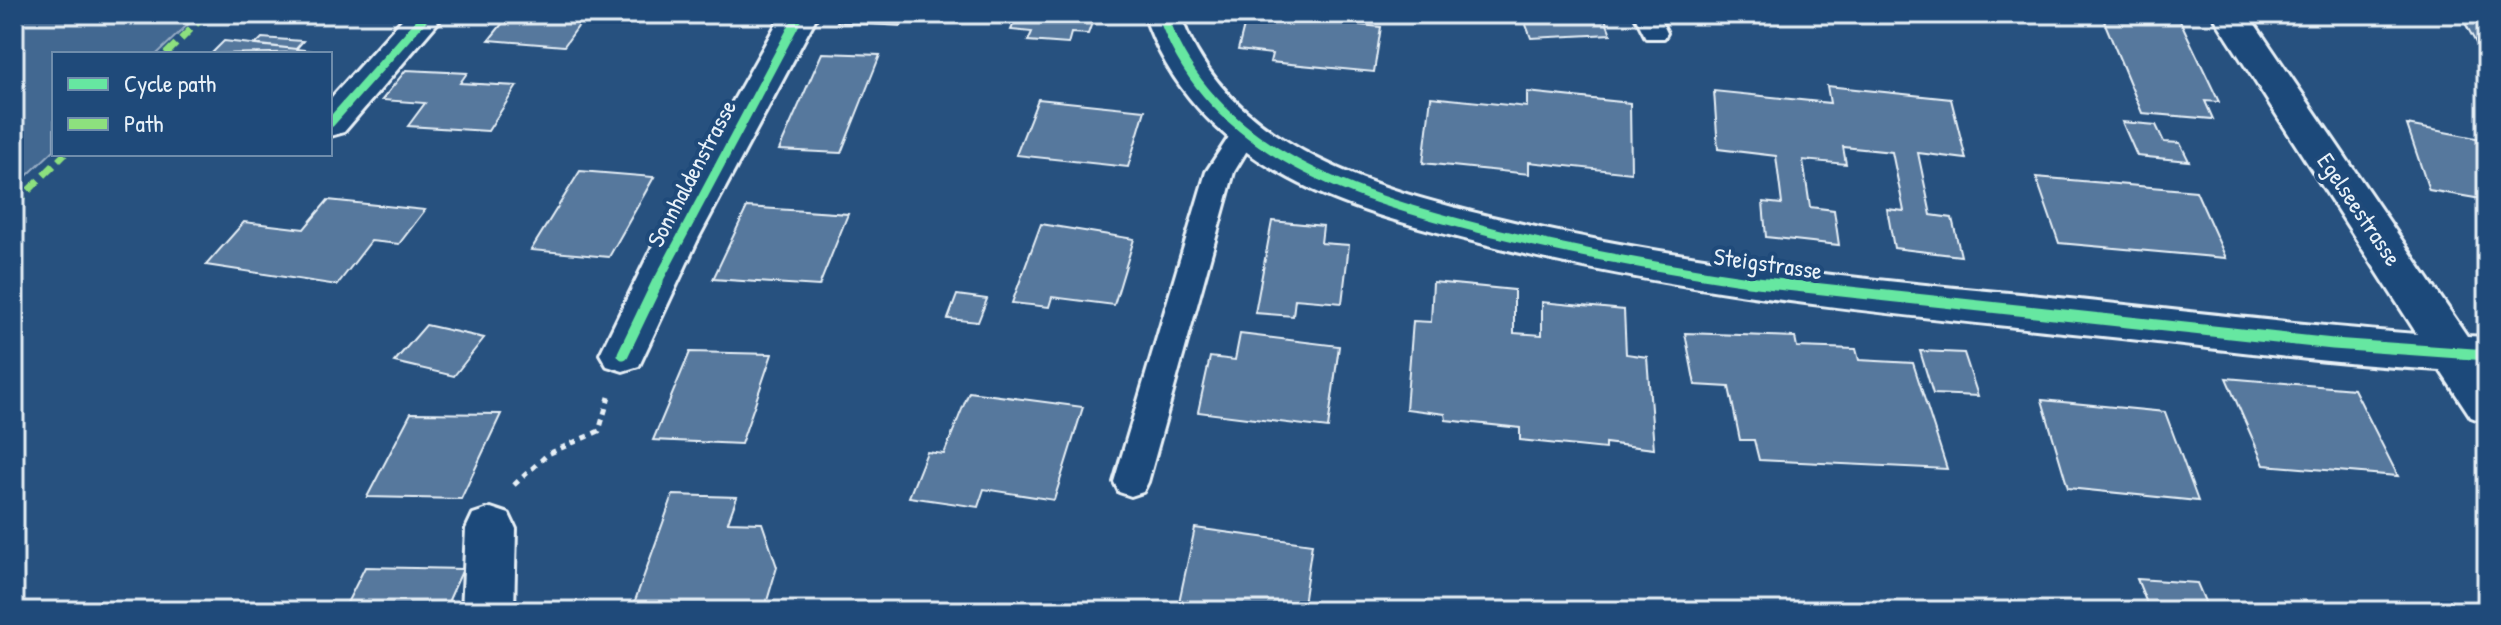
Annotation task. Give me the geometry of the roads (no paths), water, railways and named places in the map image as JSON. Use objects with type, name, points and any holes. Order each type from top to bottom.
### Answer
[{"type":"street","points":[[332,121],[427,14]]},
{"type":"street","name":"Sonnhaldenstrasse","points":[[623,354],[678,237],[800,14]]},
{"type":"street","name":"Steigstrasse","points":[[1162,14],[1173,48],[1213,103],[1245,132],[1285,159],[1350,189],[1530,243],[1750,284],[2472,354]]},
{"type":"street","name":"Egelseestrasse","points":[[2230,14],[2472,354],[2487,404]]},
{"type":"street","points":[[488,611],[491,529]]},
{"type":"lane","points":[[1131,482],[1220,172],[1245,132]]}]
